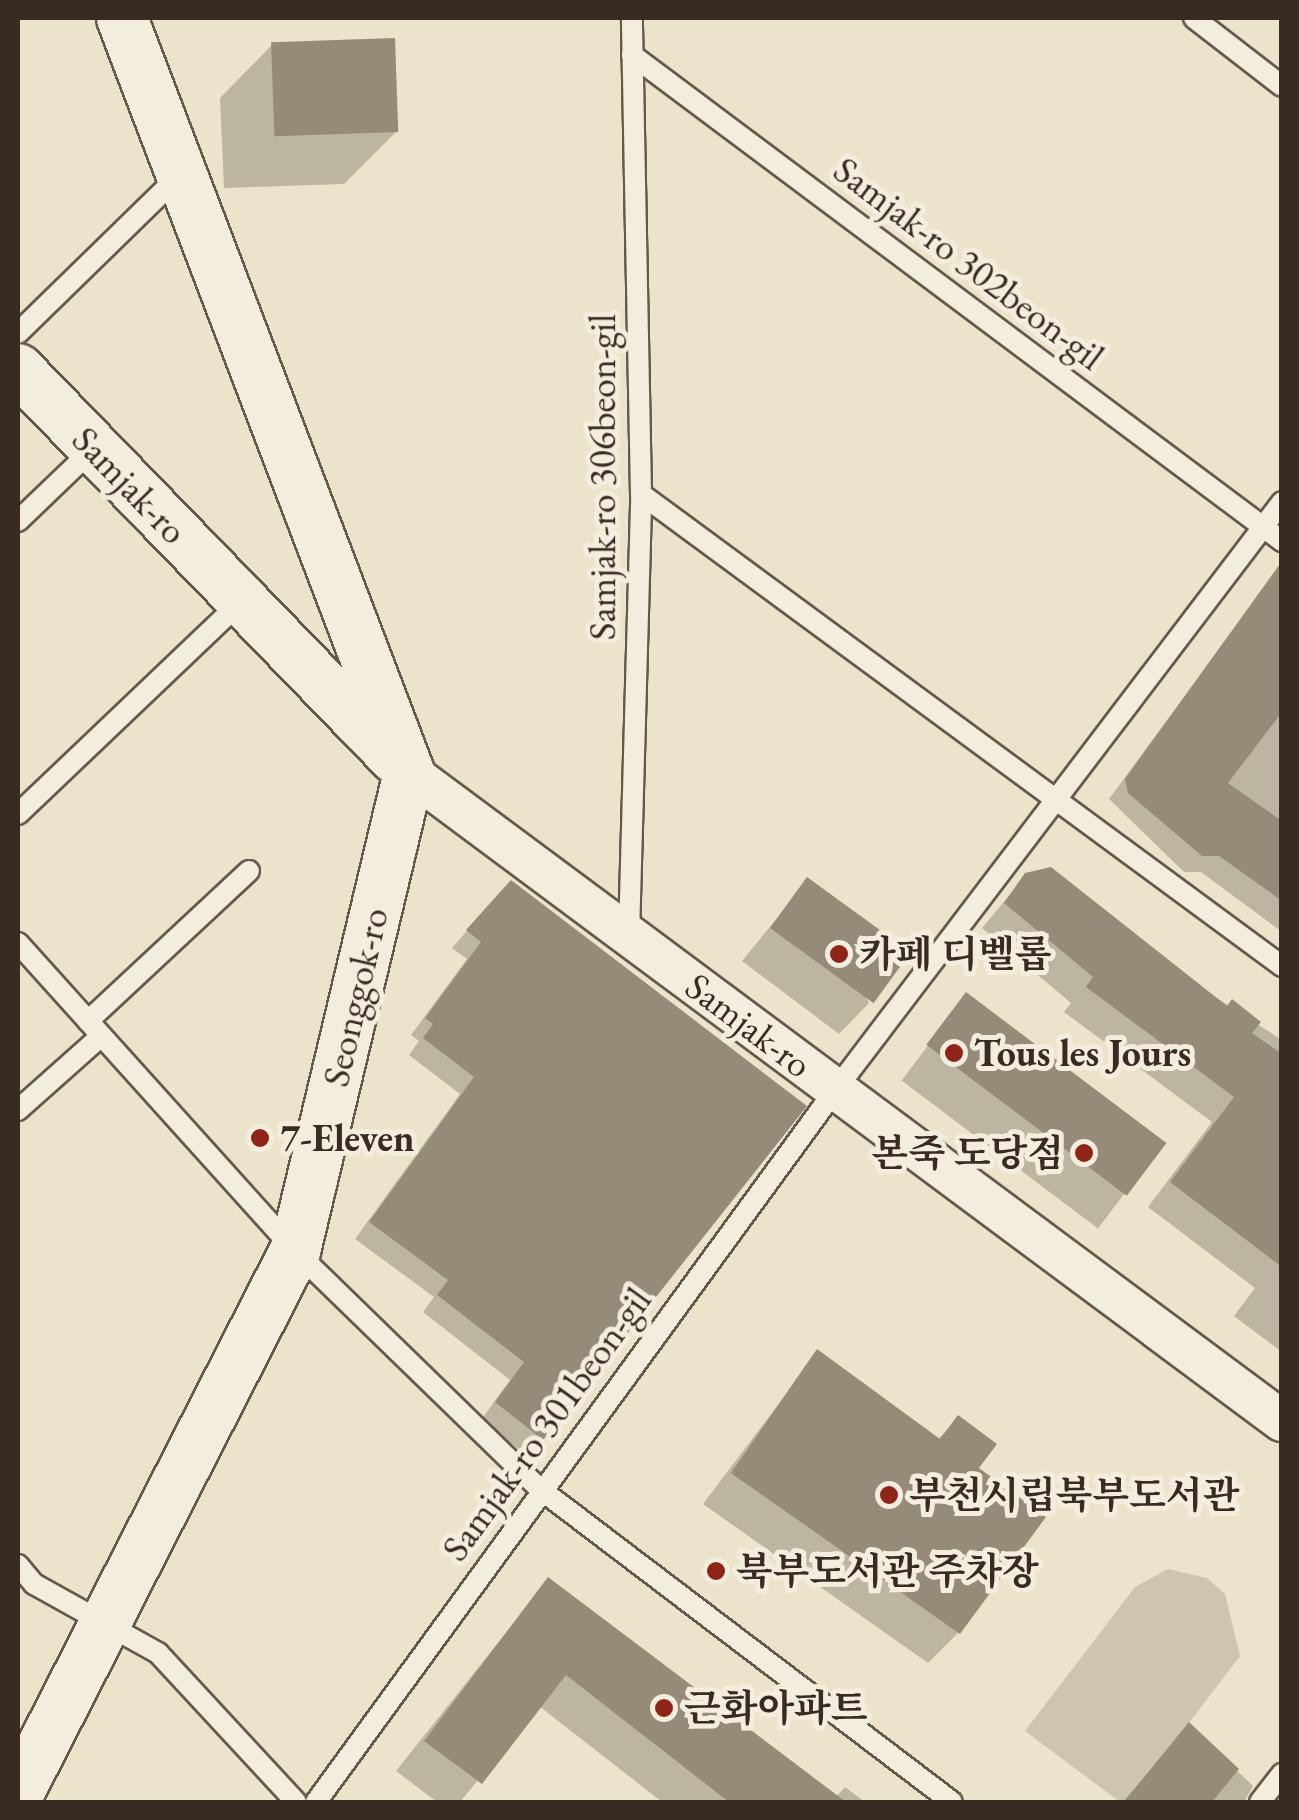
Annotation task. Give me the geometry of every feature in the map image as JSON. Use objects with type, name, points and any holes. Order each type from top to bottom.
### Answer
[{"type":"street","points":[[122,18],[409,772]]},
{"type":"street","name":"Samjak-ro","points":[[18,369],[409,772],[1282,1420]]},
{"type":"street","name":"Seonggok-ro","points":[[18,1794],[102,1617],[295,1251],[409,772]]},
{"type":"lane","name":"Samjak-ro 306beon-gil","points":[[629,936],[641,494],[632,18]]},
{"type":"lane","points":[[1194,18],[1282,86]]},
{"type":"lane","name":"Samjak-ro 302beon-gil","points":[[632,55],[1282,540]]},
{"type":"lane","points":[[18,333],[182,173]]},
{"type":"lane","points":[[18,521],[94,448]]},
{"type":"lane","points":[[641,494],[1058,797],[1282,966]]},
{"type":"lane","points":[[836,1089],[1282,502]]},
{"type":"lane","points":[[18,814],[243,601]]},
{"type":"lane","points":[[18,1110],[249,870]]},
{"type":"lane","points":[[18,943],[295,1251],[540,1489],[952,1802]]},
{"type":"lane","name":"Samjak-ro 301beon-gil","points":[[316,1802],[540,1489],[836,1089]]},
{"type":"lane","points":[[18,1565],[34,1584],[102,1617],[158,1653],[296,1802]]},
{"type":"lane","points":[[1260,1802],[1282,1774]]},
{"type":"shaded area","points":[[1168,1569],[1207,1578],[1225,1594],[1240,1656],[1129,1802],[1120,1802],[1025,1731],[1135,1587]]},
{"type":"building","points":[[395,38],[398,132],[274,136],[271,42]]},
{"type":"building","points":[[1282,561],[1282,712],[1228,783],[1282,821],[1282,901],[1219,856],[1202,856],[1128,793],[1125,779]]},
{"type":"building","points":[[1051,867],[1227,1006],[1232,999],[1261,1022],[1252,1033],[1282,1054],[1282,1267],[1170,1182],[1234,1097],[1086,987],[1093,977],[1004,903],[1025,873]]},
{"type":"building","points":[[807,877],[911,952],[874,1003],[770,928]]},
{"type":"building","points":[[511,880],[807,1106],[543,1440],[495,1402],[524,1362],[437,1295],[448,1280],[369,1222],[474,1077],[423,1038],[433,1024],[425,1018],[481,942],[466,930]]},
{"type":"building","points":[[966,992],[1166,1143],[1127,1196],[926,1045]]},
{"type":"building","name":"부천시립북부도서관","points":[[817,1349],[940,1439],[958,1415],[997,1444],[979,1468],[1046,1517],[960,1634],[731,1473]]},
{"type":"building","name":"근화아파트","points":[[548,1577],[846,1802],[729,1802],[566,1675],[482,1784],[424,1741]]},
{"type":"building","points":[[1189,1722],[1239,1769],[1212,1802],[1124,1802]]},
{"type":"place","name":"카페 디벨롭","points":[[839,954]]},
{"type":"place","name":"Tous les Jours","points":[[954,1053]]},
{"type":"place","name":"7-Eleven","points":[[260,1138]]},
{"type":"place","name":"본죽 도당점","points":[[1084,1153]]},
{"type":"place","name":"부천시립북부도서관","points":[[889,1495]]},
{"type":"place","name":"북부도서관 주차장","points":[[716,1571]]},
{"type":"place","name":"근화아파트","points":[[664,1708]]}]
